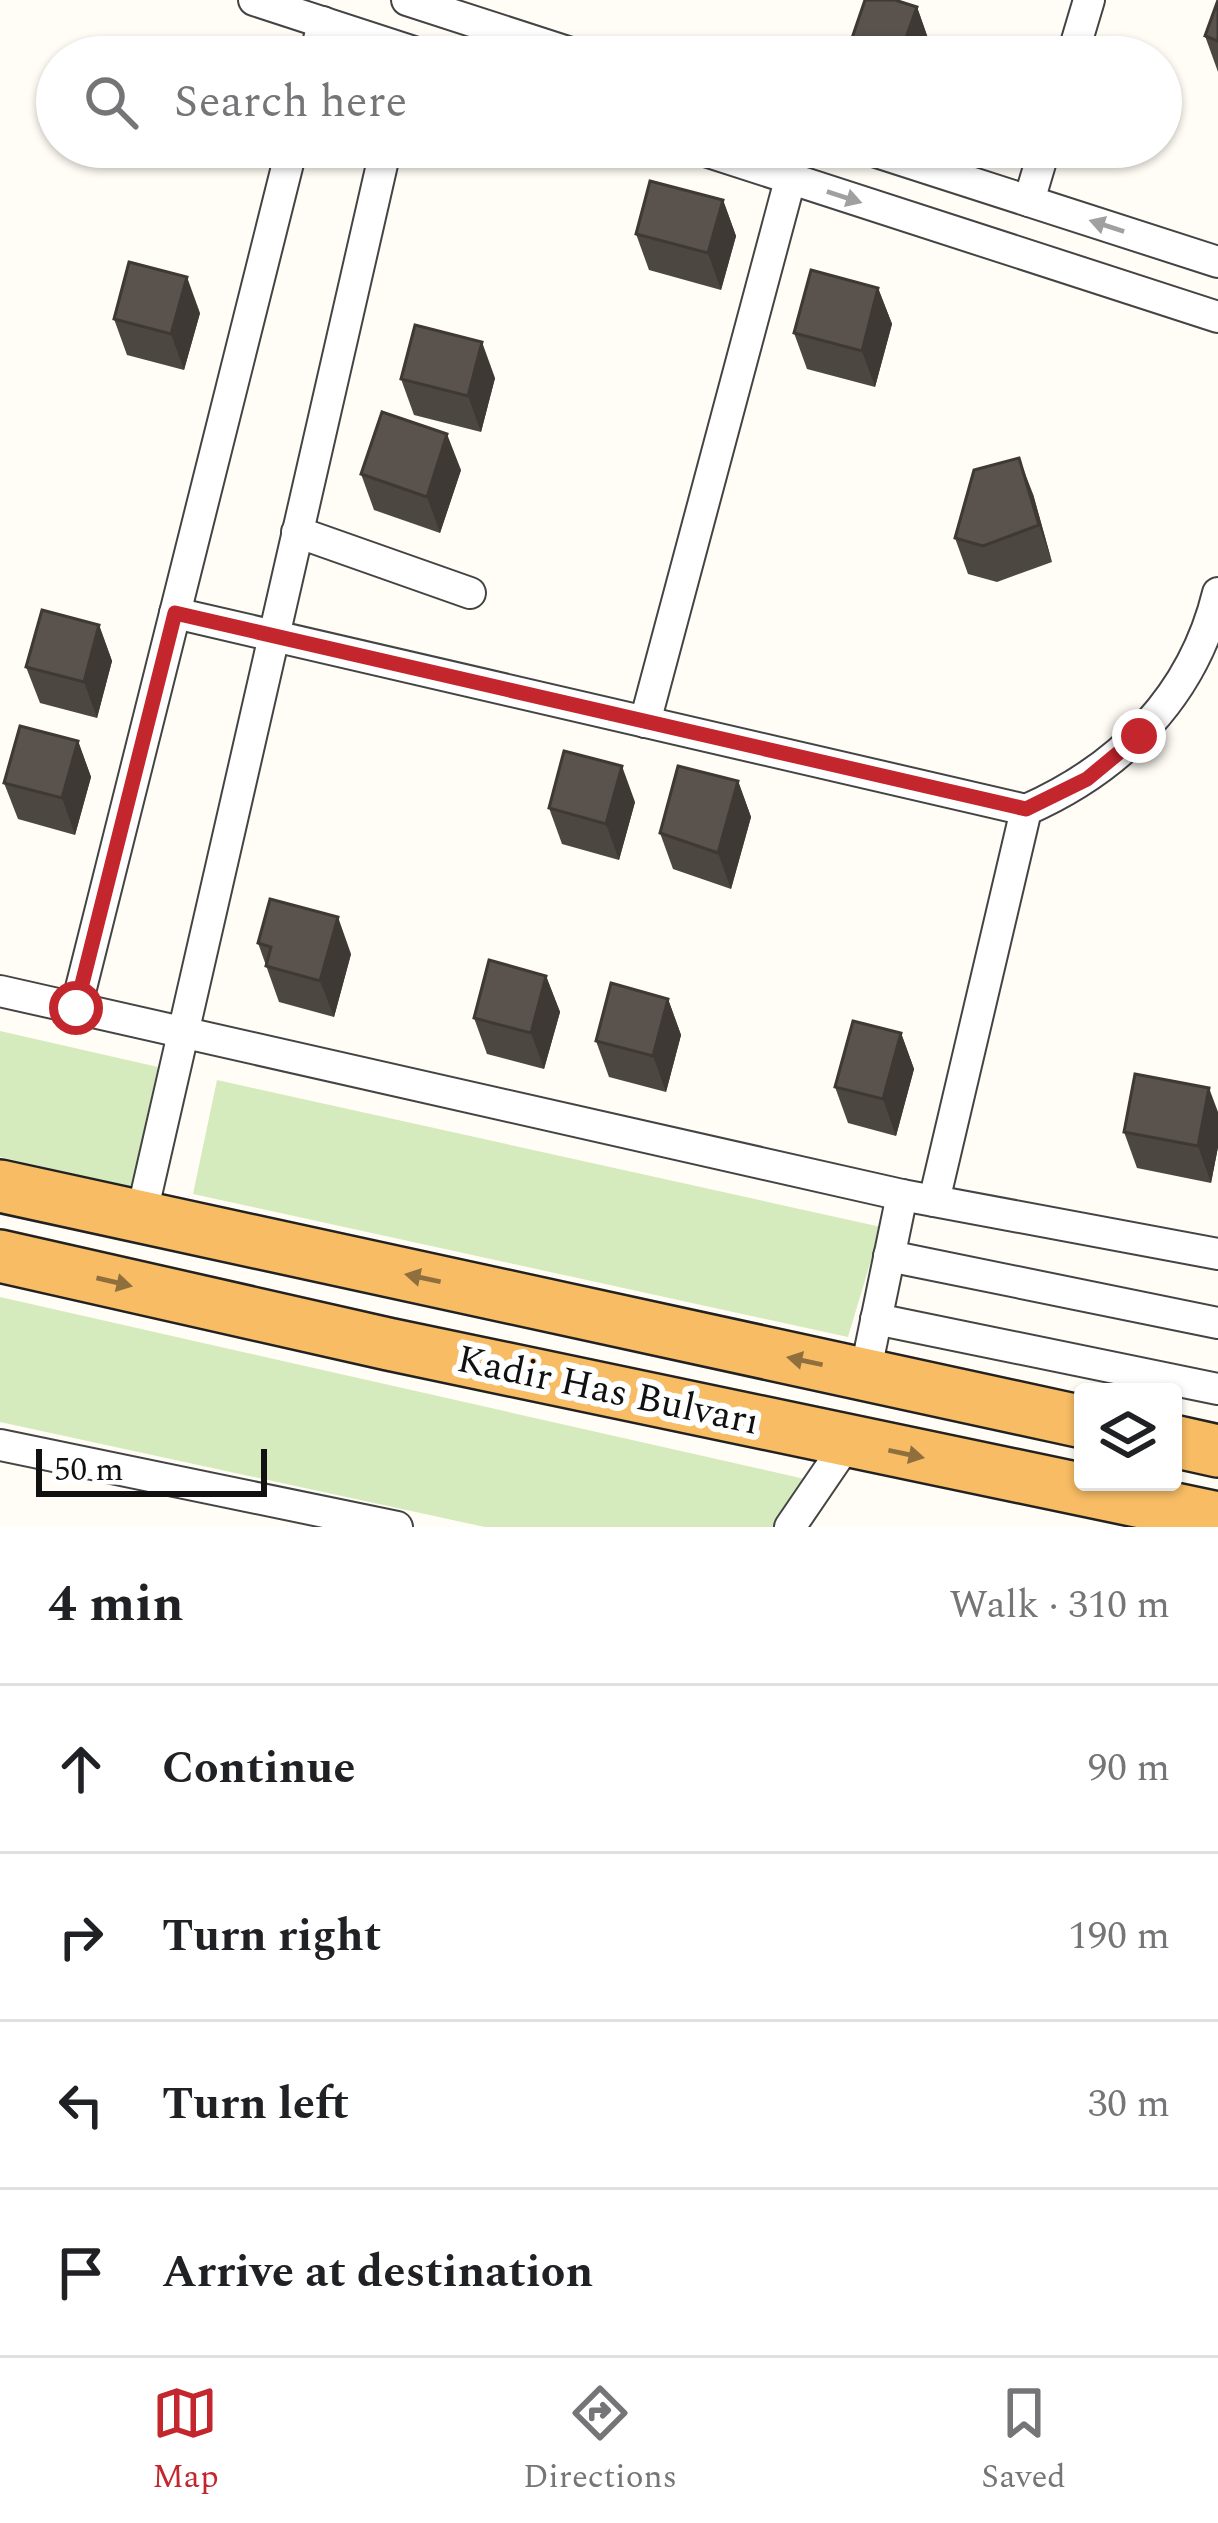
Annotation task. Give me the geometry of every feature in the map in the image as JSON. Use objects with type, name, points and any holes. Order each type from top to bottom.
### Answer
[{"type":"highway","name":"Kadir Has Bulvarı","points":[[0,1186],[1074,1420]]},
{"type":"highway","name":"Kadir Has Bulvarı","points":[[0,1256],[1218,1518]]},
{"type":"highway","points":[[1182,1444],[1218,1451]]},
{"type":"street","points":[[254,0],[362,36]]},
{"type":"street","points":[[406,0],[518,36]]},
{"type":"street","points":[[1078,36],[1089,0]]},
{"type":"street","points":[[319,36],[323,22]]},
{"type":"street","points":[[76,1008],[287,168]]},
{"type":"street","points":[[141,1216],[381,168]]},
{"type":"street","points":[[755,168],[1218,316]]},
{"type":"street","points":[[926,168],[1218,262]]},
{"type":"street","points":[[1029,201],[1039,168]]},
{"type":"street","points":[[645,722],[790,180]]},
{"type":"street","points":[[297,532],[470,593]]},
{"type":"street","points":[[175,613],[1026,809],[1087,779],[1150,723],[1200,648],[1218,592]]},
{"type":"street","points":[[934,1201],[1026,809]]},
{"type":"street","points":[[0,991],[902,1195],[1218,1254]]},
{"type":"street","points":[[865,1374],[902,1195]]},
{"type":"street","points":[[890,1256],[1218,1323]]},
{"type":"street","points":[[876,1319],[1218,1389]]},
{"type":"street","points":[[790,1527],[848,1442]]},
{"type":"street","points":[[0,1445],[397,1527]]},
{"type":"green space","points":[[0,1031],[158,1067],[131,1187],[0,1157]]},
{"type":"green space","points":[[217,1080],[881,1227],[848,1337],[193,1194]]},
{"type":"green space","points":[[0,1297],[809,1480],[774,1527],[485,1527],[0,1422]]},
{"type":"building","points":[[865,0],[895,0],[917,7],[907,36],[853,36]]},
{"type":"building","points":[[1218,0],[1218,41],[1205,36]]},
{"type":"building","points":[[650,181],[723,200],[708,253],[636,234]]},
{"type":"building","points":[[129,262],[187,277],[171,334],[114,319]]},
{"type":"building","points":[[811,270],[878,288],[862,351],[794,333]]},
{"type":"building","points":[[415,325],[482,342],[468,396],[401,379]]},
{"type":"building","points":[[382,412],[447,434],[427,497],[361,474]]},
{"type":"building","points":[[1019,458],[1039,525],[983,546],[955,538],[974,470]]},
{"type":"building","points":[[42,610],[99,625],[84,682],[26,667]]},
{"type":"building","points":[[20,726],[78,741],[62,798],[4,783]]},
{"type":"building","points":[[564,751],[622,766],[606,824],[549,808]]},
{"type":"building","points":[[678,766],[738,781],[718,853],[660,833]]},
{"type":"building","points":[[270,899],[338,917],[320,981],[266,966],[271,947],[258,943]]},
{"type":"building","points":[[489,960],[546,976],[531,1033],[474,1018]]},
{"type":"building","points":[[611,983],[668,999],[653,1056],[596,1041]]},
{"type":"building","points":[[853,1021],[901,1033],[883,1099],[835,1087]]},
{"type":"building","points":[[1135,1074],[1209,1088],[1198,1146],[1124,1132]]},
{"type":"route","points":[[76,1008],[175,613],[1026,809],[1087,779],[1139,736]]}]
